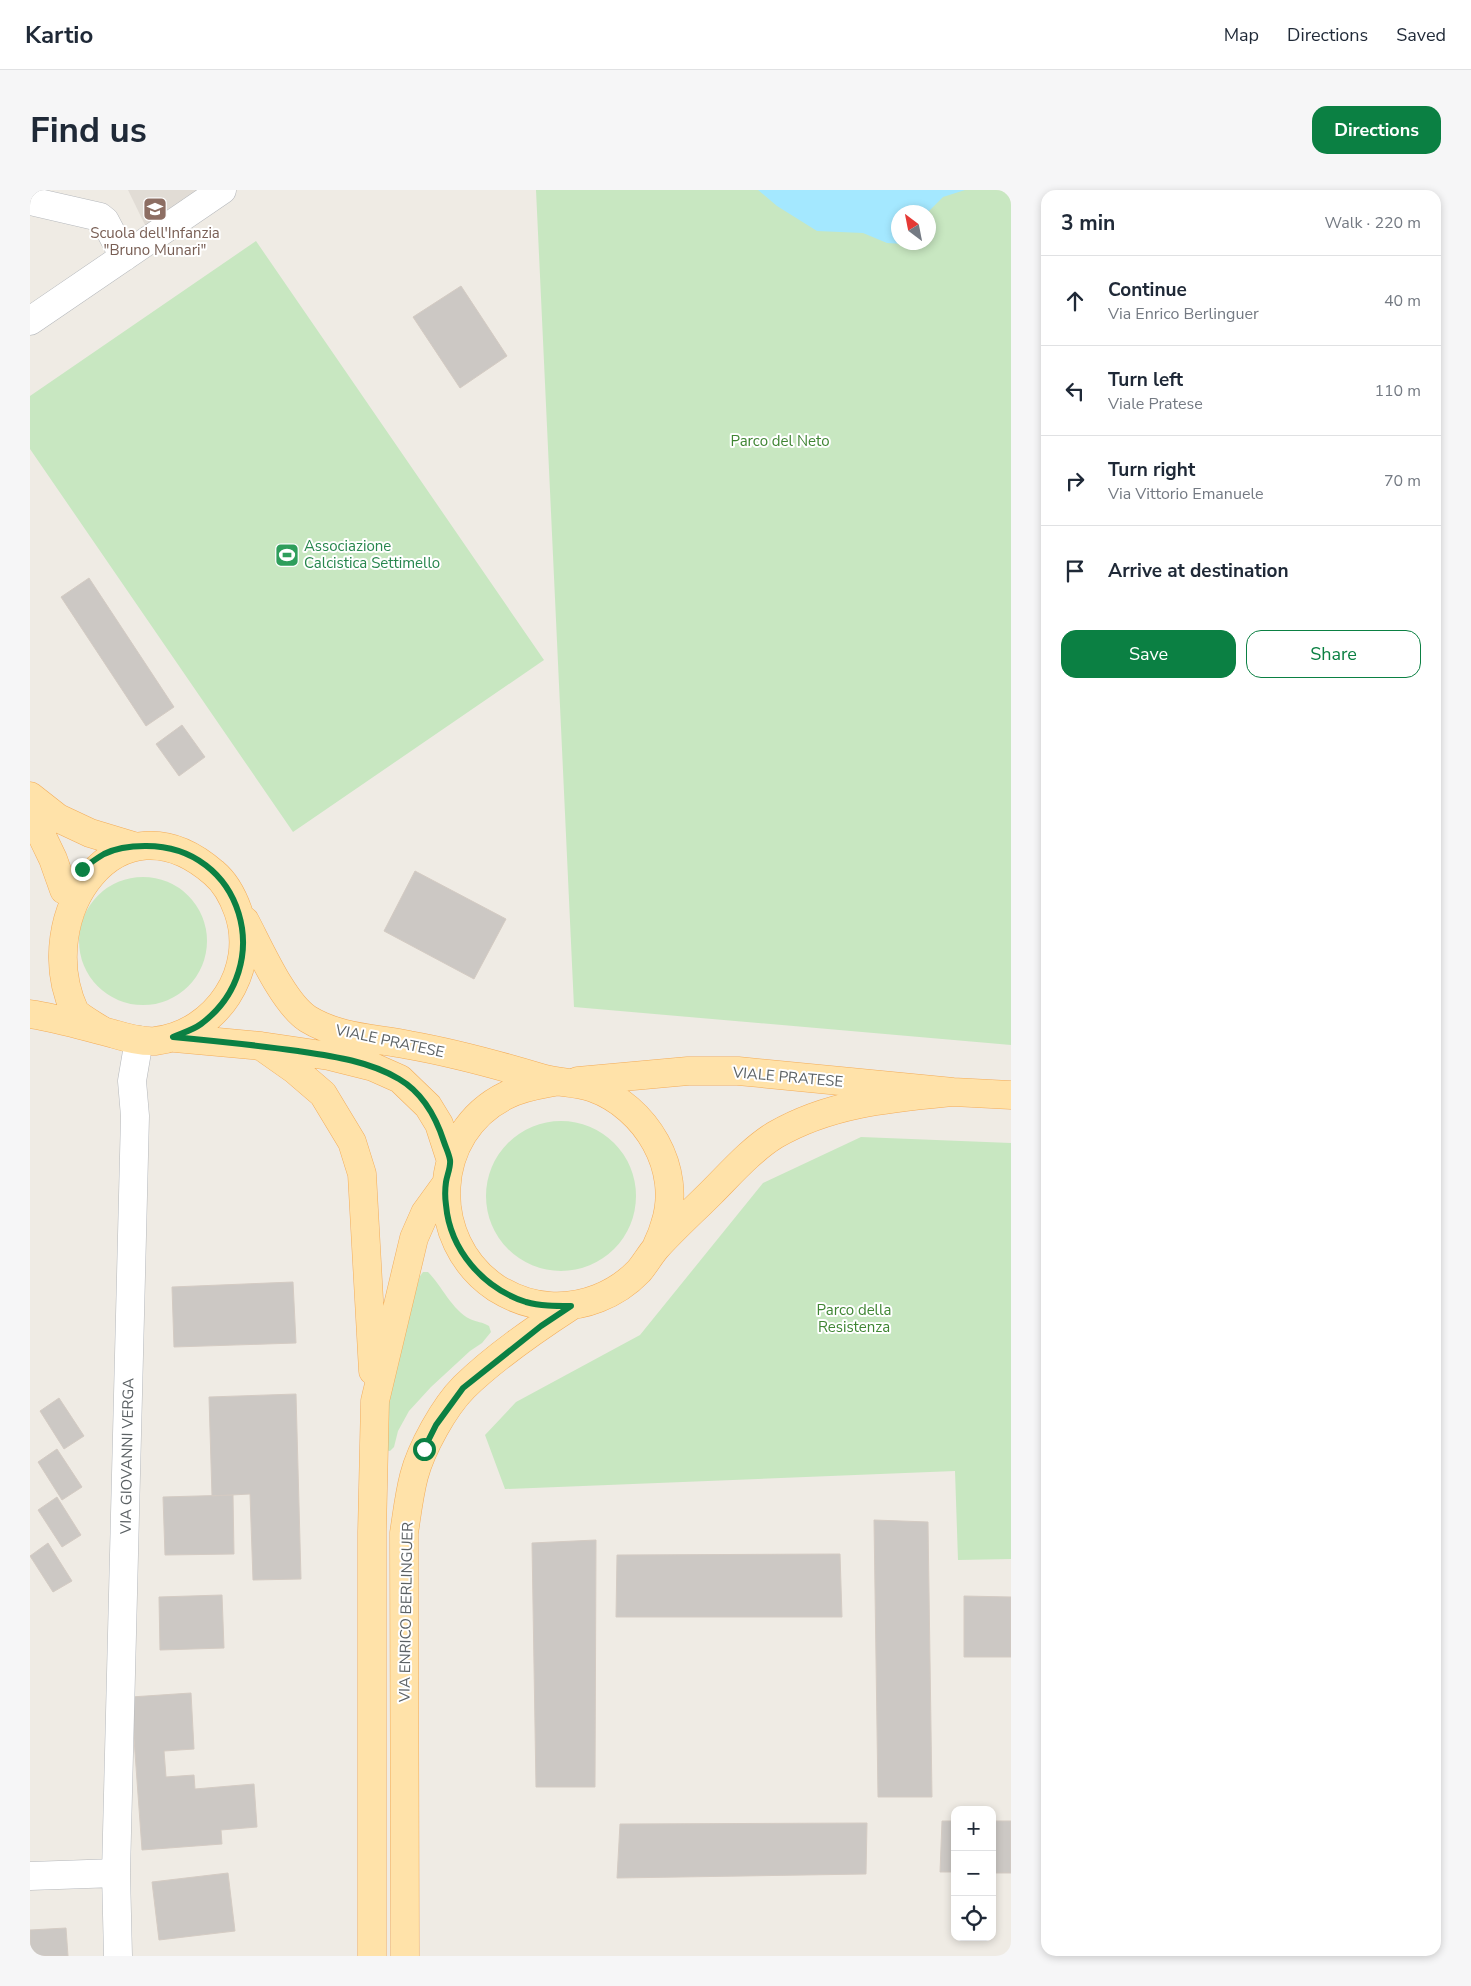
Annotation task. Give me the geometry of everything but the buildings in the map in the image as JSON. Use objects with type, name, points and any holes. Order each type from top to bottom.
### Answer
[{"type":"main road","points":[[30,796],[58,818],[90,833],[133,846]]},
{"type":"main road","points":[[30,811],[53,859],[64,890]]},
{"type":"main road","points":[[30,1014],[49,1017],[103,1032],[139,1040],[153,1041],[173,1037],[200,1025],[221,1006],[236,981],[244,953],[242,924],[233,897],[219,878],[201,862],[180,851],[157,846],[133,846],[106,853],[82,869],[64,890],[53,910],[45,936],[50,964],[58,987],[76,1013],[103,1032]]},
{"type":"main road","name":"VIALE PRATESE","points":[[233,897],[285,993],[307,1018],[338,1033],[482,1060],[559,1082],[592,1088],[618,1100],[640,1118],[656,1141],[666,1167],[670,1195],[666,1223],[655,1249]]},
{"type":"main road","name":"VIALE PRATESE","points":[[173,1037],[260,1046],[329,1056],[373,1067],[400,1080],[428,1106],[439,1124],[448,1173],[446,1206],[451,1228],[459,1248],[471,1266],[487,1282],[506,1294],[527,1302],[548,1306],[571,1306],[596,1299],[620,1288],[639,1270],[655,1249],[749,1155],[775,1136],[829,1111],[856,1104],[879,1099],[953,1092]]},
{"type":"main road","points":[[260,1046],[296,1070],[323,1094],[352,1142],[362,1174],[375,1402],[372,1552],[372,1956]]},
{"type":"main road","name":"VIALE PRATESE","points":[[448,1173],[459,1141],[472,1123],[488,1107],[506,1095],[527,1087],[559,1082],[688,1071],[738,1071],[953,1092],[1011,1095]]},
{"type":"main road","points":[[375,1402],[414,1238],[425,1213],[448,1173]]},
{"type":"main road","name":"VIA ENRICO BERLINGUER","points":[[405,1956],[404,1532],[414,1475],[436,1425],[463,1388],[541,1326],[571,1306]]},
{"type":"street","points":[[30,321],[222,190]]},
{"type":"street","points":[[30,201],[100,217],[105,221],[124,257]]},
{"type":"street","name":"VIA GIOVANNI VERGA","points":[[118,1956],[116,1872],[135,1116],[132,1081],[139,1040]]},
{"type":"street","points":[[30,1876],[116,1872]]},
{"type":"shaded area","name":"Scuola dell'Infanzia \"Bruno Munari\"","points":[[128,190],[200,190],[146,227]]},
{"type":"green space","name":"Parco del Neto","points":[[536,190],[1011,190],[1011,1045],[574,1007]]},
{"type":"green space","name":"Associazione Calcistica Settimello","points":[[256,241],[544,660],[293,832],[30,449],[30,396]]},
{"type":"green space","points":[[143,877],[167,882],[179,888],[188,896],[196,905],[202,917],[207,941],[202,965],[196,977],[188,986],[179,994],[167,1000],[143,1005],[119,1000],[107,994],[98,986],[90,977],[84,965],[79,941],[84,917],[90,905],[98,896],[107,888],[119,882]]},
{"type":"green space","points":[[561,1121],[576,1122],[590,1126],[603,1133],[614,1143],[624,1154],[631,1167],[635,1181],[635,1211],[631,1225],[624,1238],[614,1249],[603,1259],[590,1266],[576,1270],[561,1271],[546,1270],[532,1266],[519,1259],[508,1249],[498,1238],[491,1225],[487,1211],[486,1196],[487,1181],[491,1167],[498,1154],[508,1143],[519,1133],[532,1126],[546,1122]]},
{"type":"green space","name":"Parco della Resistenza","points":[[861,1137],[1011,1143],[1011,1559],[958,1560],[955,1471],[505,1489],[485,1435],[516,1402],[640,1335],[763,1183]]},
{"type":"green space","points":[[423,1272],[428,1272],[458,1310],[472,1320],[489,1326],[491,1332],[482,1343],[470,1351],[431,1387],[409,1411],[398,1431],[394,1447],[390,1451],[385,1450],[386,1417],[394,1361],[420,1276]]},
{"type":"water","points":[[758,190],[965,190],[943,197],[935,205],[891,205],[891,243],[863,233],[817,231],[777,206]]},
{"type":"place","name":"Scuola dell'Infanzia \"Bruno Munari\"","points":[[155,209]]},
{"type":"place","name":"Associazione Calcistica Settimello","points":[[287,555]]},
{"type":"route","points":[[82,869],[106,853],[133,846],[157,846],[180,851],[201,862],[219,878],[233,897],[242,924],[244,953],[236,981],[221,1006],[200,1025],[173,1037],[260,1046],[329,1056],[373,1067],[400,1080],[418,1094],[439,1124],[451,1161],[446,1184],[446,1206],[451,1228],[459,1248],[471,1266],[487,1282],[506,1294],[527,1302],[548,1306],[571,1306],[541,1326],[463,1388],[436,1425],[424,1449]]}]
